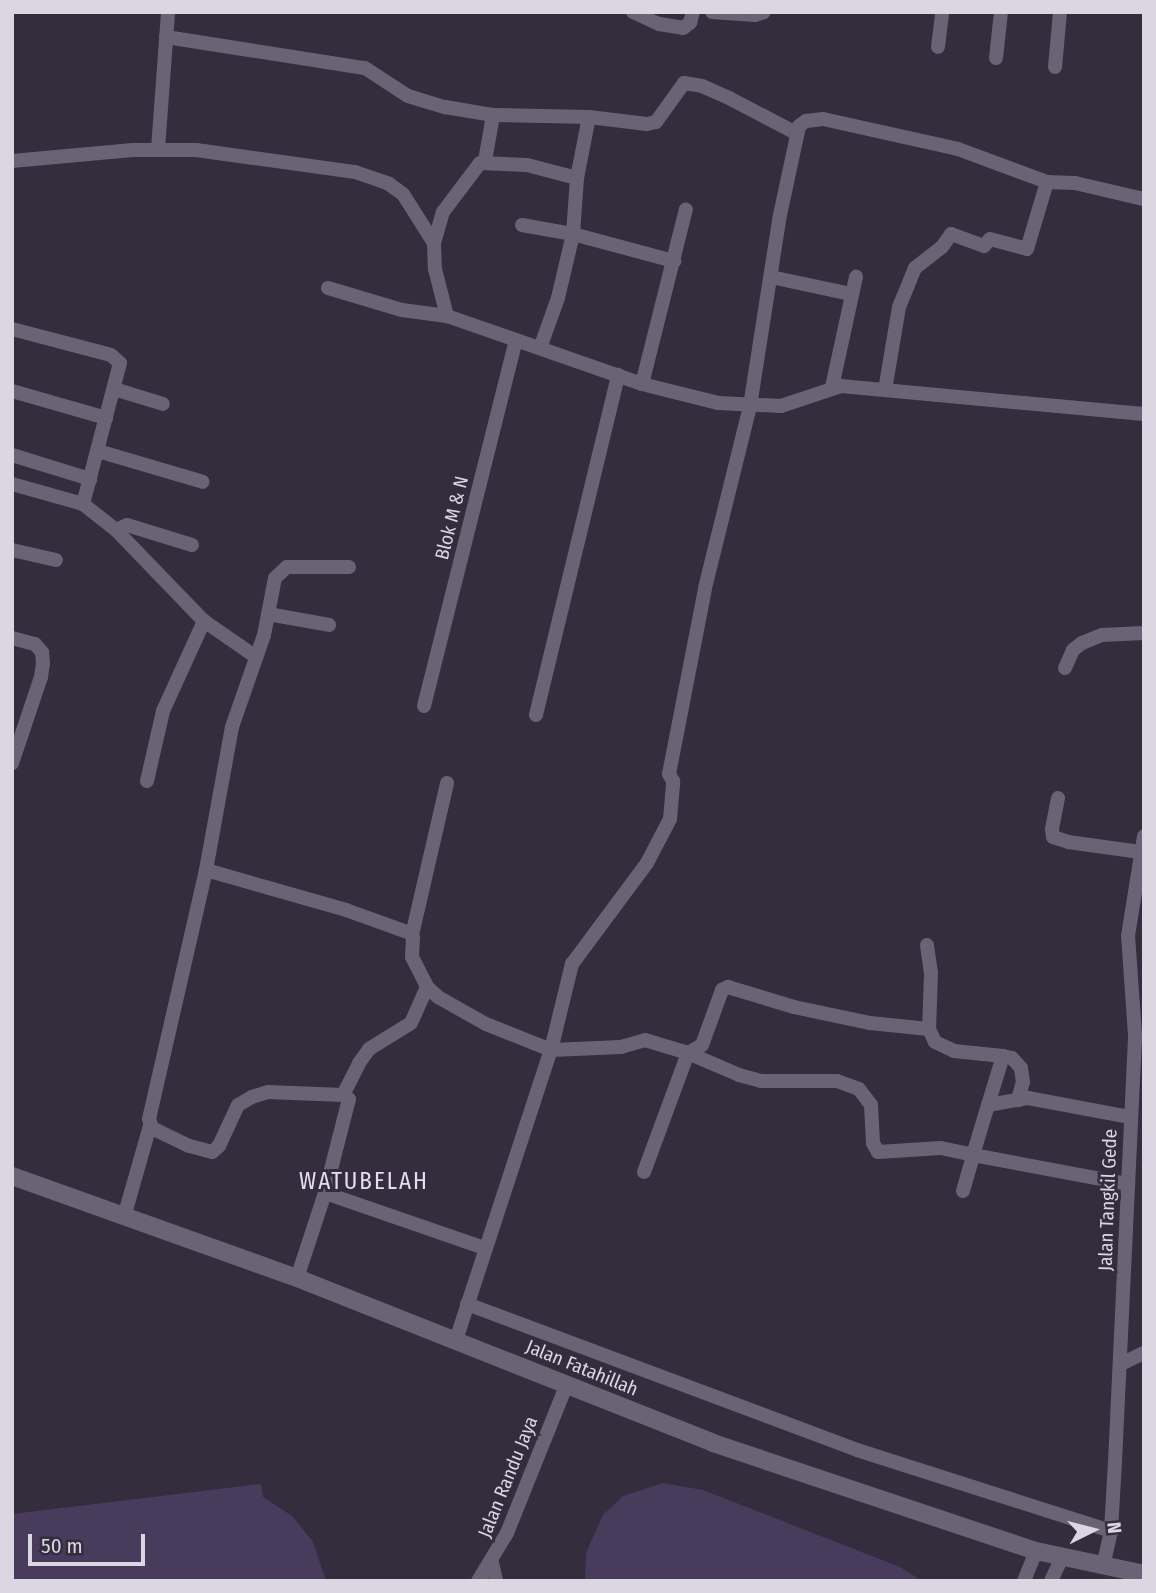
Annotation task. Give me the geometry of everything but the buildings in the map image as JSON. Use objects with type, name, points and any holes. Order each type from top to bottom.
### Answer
[{"type":"street","points":[[158,149],[169,12]]},
{"type":"street","points":[[633,12],[659,24],[683,28],[690,23],[693,12]]},
{"type":"street","points":[[712,12],[755,15],[764,12]]},
{"type":"street","points":[[938,47],[942,12]]},
{"type":"street","points":[[996,58],[1001,12]]},
{"type":"street","points":[[1055,67],[1060,12]]},
{"type":"street","points":[[166,37],[365,68],[408,96],[445,107],[493,115],[589,117],[648,124],[656,122],[684,83],[702,86],[729,98],[796,133]]},
{"type":"street","points":[[485,162],[493,115]]},
{"type":"street","points":[[540,348],[558,298],[573,234],[578,178],[589,117]]},
{"type":"street","points":[[456,1340],[551,1050],[572,964],[647,863],[670,819],[673,781],[669,774],[705,588],[750,406],[796,133],[806,121],[823,120],[958,149],[1046,182],[1075,183],[1144,199]]},
{"type":"street","points":[[12,161],[158,149],[223,152],[355,172],[389,184],[403,194],[434,243]]},
{"type":"street","points":[[447,316],[435,269],[434,243],[438,220],[475,166],[485,162],[527,166],[578,178]]},
{"type":"street","points":[[886,390],[900,307],[915,268],[939,249],[953,233],[984,246],[990,239],[1027,249],[1046,182]]},
{"type":"street","points":[[642,384],[686,209]]},
{"type":"street","points":[[522,225],[573,234],[674,261]]},
{"type":"street","points":[[771,277],[851,294]]},
{"type":"street","points":[[832,387],[856,277]]},
{"type":"street","points":[[328,288],[402,310],[447,316],[642,384],[718,403],[781,406],[804,400],[832,387],[1144,414]]},
{"type":"street","points":[[12,329],[111,355],[120,363],[83,504]]},
{"type":"street","name":"Blok M & N","points":[[424,706],[516,340]]},
{"type":"street","points":[[536,715],[618,375]]},
{"type":"street","points":[[114,389],[163,404]]},
{"type":"street","points":[[12,391],[106,418]]},
{"type":"street","points":[[97,451],[203,482]]},
{"type":"street","points":[[12,455],[90,479]]},
{"type":"street","points":[[12,484],[83,504],[116,530],[204,621],[257,657]]},
{"type":"street","points":[[116,530],[127,525],[192,545]]},
{"type":"street","points":[[12,551],[56,561]]},
{"type":"street","points":[[124,1217],[150,1126],[206,870],[232,727],[257,657],[275,578],[282,569],[308,565],[349,567]]},
{"type":"street","points":[[268,614],[329,625]]},
{"type":"street","points":[[147,781],[163,711],[204,621]]},
{"type":"street","points":[[1065,668],[1073,650],[1082,643],[1102,635],[1144,633]]},
{"type":"street","points":[[12,638],[35,644],[42,652],[43,663],[41,677],[12,763]]},
{"type":"street","points":[[447,783],[412,935],[412,957],[427,987],[438,997],[486,1024],[551,1050],[621,1047],[645,1040],[761,1081],[837,1081],[859,1089],[872,1105],[873,1143],[878,1152],[941,1148],[1128,1184]]},
{"type":"street","points":[[1058,798],[1053,837],[1068,842],[1140,852]]},
{"type":"street","name":"Jalan Tangkil Gede","points":[[1103,1566],[1111,1531],[1135,1035],[1128,936],[1144,836]]},
{"type":"street","points":[[206,870],[378,920],[412,935]]},
{"type":"street","points":[[927,945],[931,973],[929,1029],[939,1046],[980,1055],[1012,1058],[1021,1068],[1023,1082],[1018,1100]]},
{"type":"street","points":[[343,1095],[369,1049],[411,1023],[427,987]]},
{"type":"street","points":[[644,1172],[688,1053],[702,1045],[726,987],[820,1013],[870,1023],[929,1029]]},
{"type":"street","points":[[963,1191],[1003,1056]]},
{"type":"street","points":[[150,1126],[189,1146],[212,1152],[219,1146],[238,1105],[252,1097],[268,1092],[343,1095],[349,1099],[325,1193],[297,1278]]},
{"type":"street","points":[[988,1105],[1036,1098],[1130,1117]]},
{"type":"street","name":"Jalan Fatahillah","points":[[12,1176],[297,1278],[713,1443],[1036,1551],[1144,1574]]},
{"type":"street","points":[[325,1193],[485,1248]]},
{"type":"street","points":[[467,1304],[857,1450],[1111,1531]]},
{"type":"street","points":[[1121,1364],[1144,1353]]},
{"type":"street","name":"Jalan Randu Jaya","points":[[478,1581],[492,1563],[507,1533],[567,1384]]},
{"type":"street","points":[[1024,1581],[1036,1551]]},
{"type":"street","points":[[1051,1581],[1062,1557]]},
{"type":"street","points":[[492,1563],[496,1581]]},
{"type":"shaded area","points":[[663,1483],[703,1490],[900,1567],[922,1581],[585,1581],[586,1553],[603,1515],[623,1496]]},
{"type":"shaded area","points":[[261,1484],[263,1497],[292,1516],[313,1542],[326,1581],[12,1581],[12,1514]]},
{"type":"district","name":"WATUBELAH","points":[[364,1181]]}]
